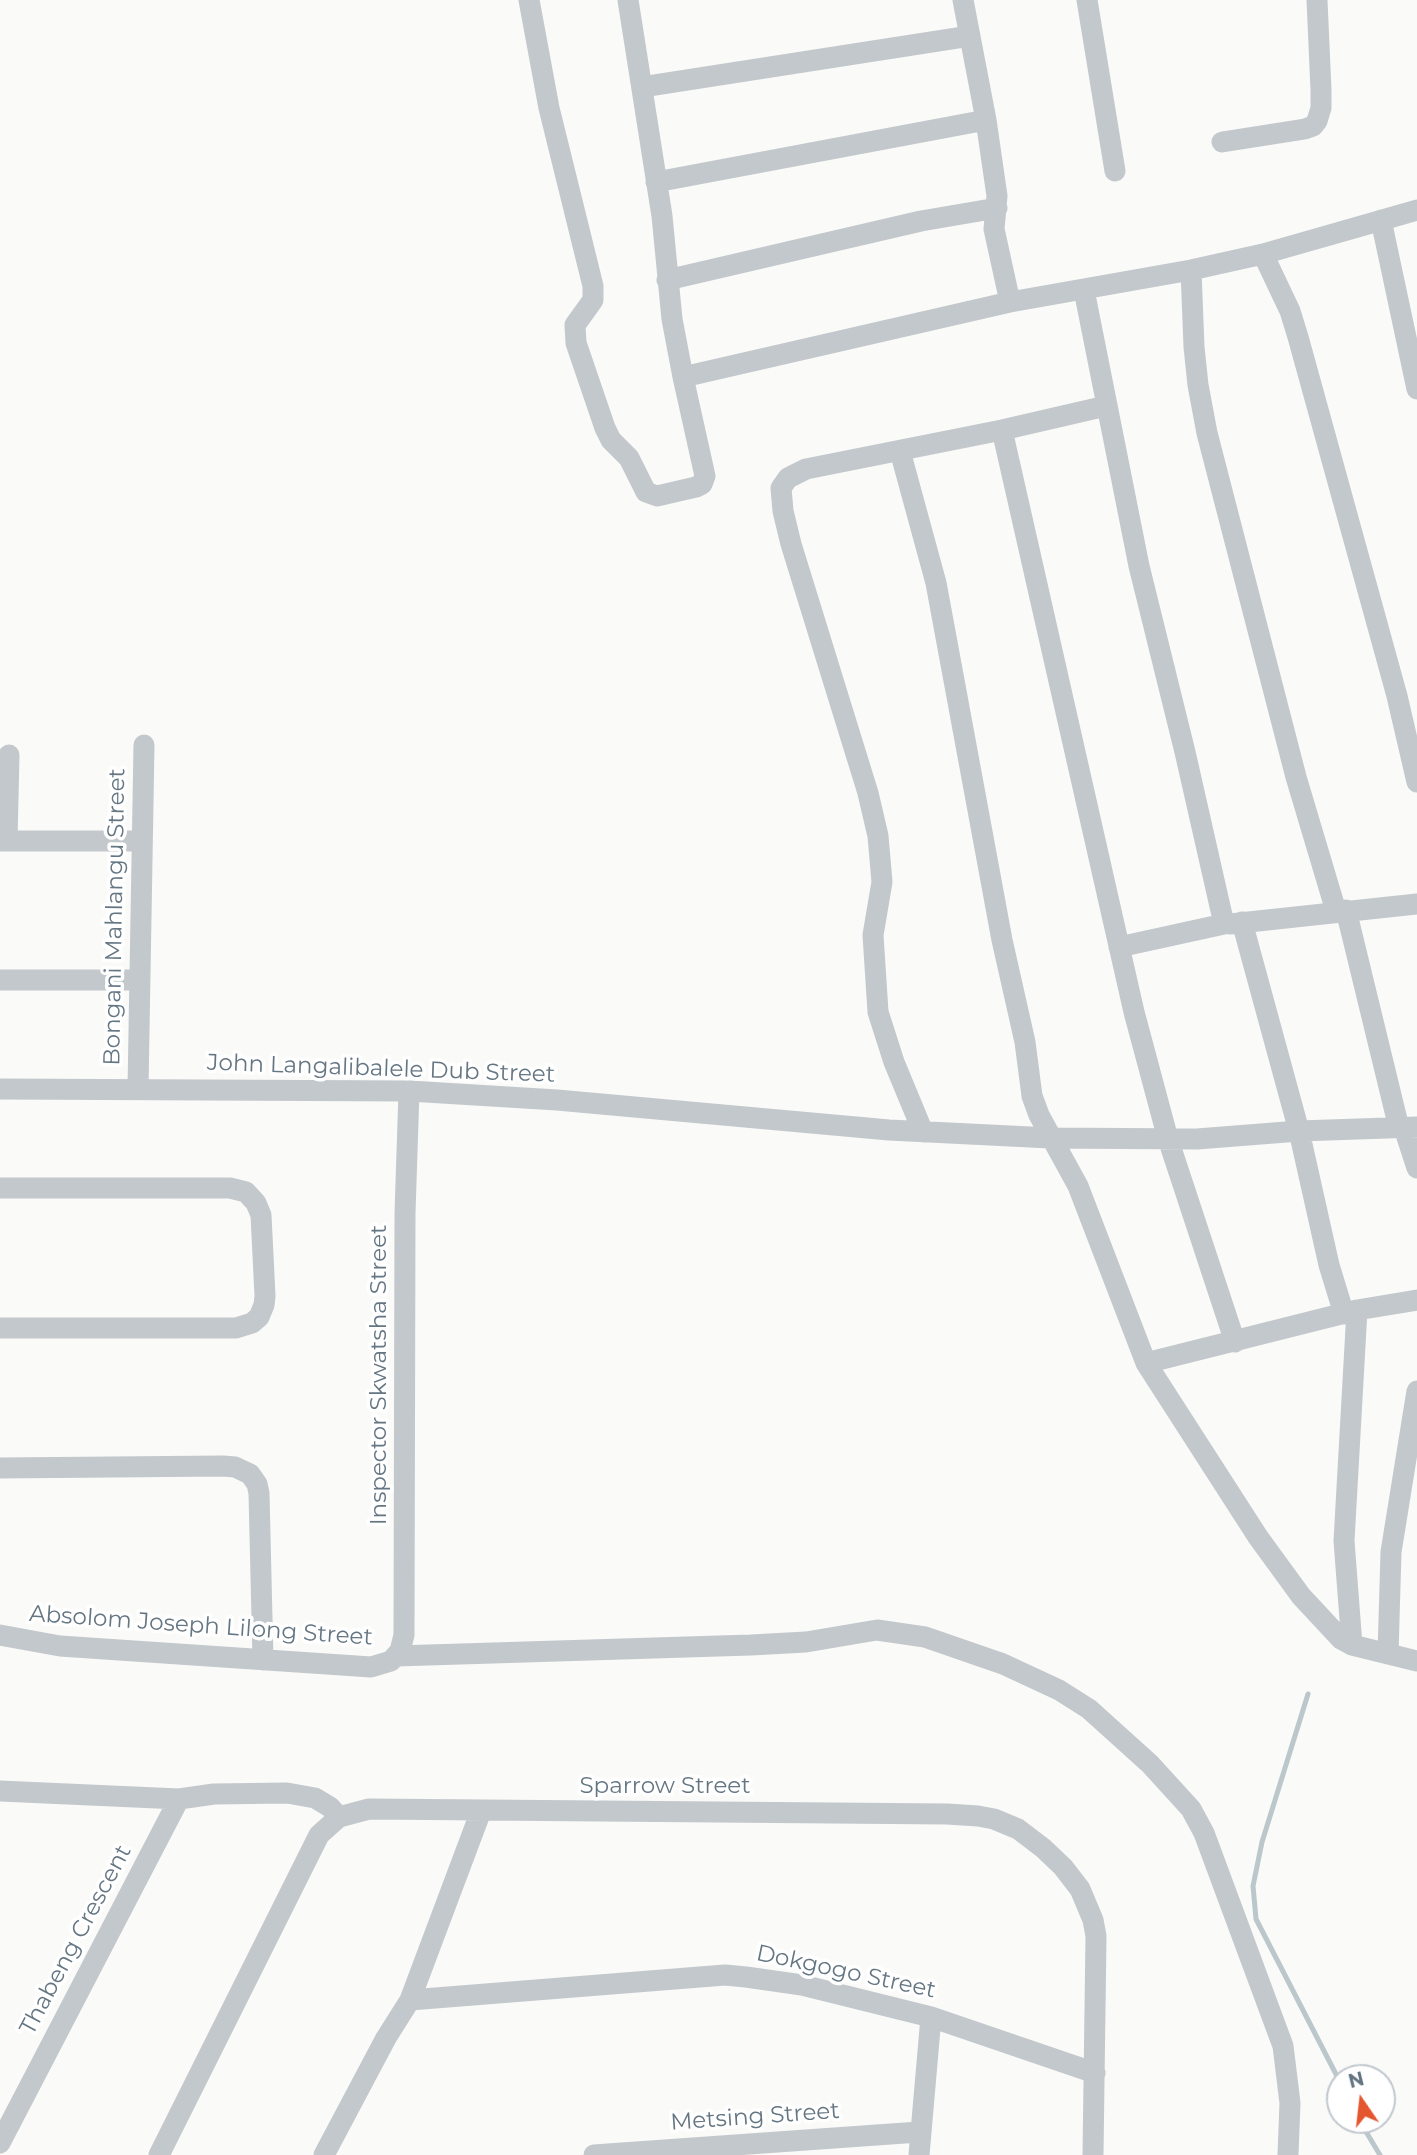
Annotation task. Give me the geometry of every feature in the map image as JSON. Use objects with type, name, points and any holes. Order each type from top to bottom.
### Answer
[{"type":"street","points":[[529,0],[549,108],[593,286],[593,300],[575,325],[576,343],[611,440],[629,458],[644,488],[650,494],[676,493],[696,487],[704,480],[704,472],[682,377],[628,0]]},
{"type":"street","points":[[963,0],[995,180],[995,240],[1010,302]]},
{"type":"street","points":[[1087,0],[1115,171]]},
{"type":"street","points":[[1222,142],[1305,129],[1317,121],[1321,108],[1321,90],[1317,0]]},
{"type":"street","points":[[642,87],[970,37]]},
{"type":"street","points":[[656,182],[986,120]]},
{"type":"street","points":[[667,280],[921,220],[997,208]]},
{"type":"street","points":[[682,377],[1010,302],[1191,270],[1263,254],[1417,210]]},
{"type":"street","points":[[1381,220],[1417,389]]},
{"type":"street","points":[[1263,254],[1290,311],[1298,337],[1397,696],[1417,782]]},
{"type":"street","points":[[1191,270],[1194,347],[1207,433],[1297,777],[1341,910],[1417,1168]]},
{"type":"street","points":[[1084,290],[1139,566],[1185,752],[1233,923],[1299,1131],[1329,1265],[1351,1312],[1344,1541],[1352,1644]]},
{"type":"street","points":[[923,1132],[894,1062],[878,1012],[873,935],[880,898],[882,864],[873,815],[791,544],[781,498],[783,482],[794,473],[1106,406]]},
{"type":"street","points":[[1002,430],[1119,947],[1168,1139],[1235,1342]]},
{"type":"street","points":[[900,452],[936,583],[1002,940],[1025,1042],[1032,1096],[1050,1138],[1078,1186],[1146,1363],[1258,1537],[1324,1623],[1341,1639],[1352,1644],[1417,1661]]},
{"type":"street","name":"Bongani Mahlangu Street","points":[[138,1089],[144,745]]},
{"type":"street","points":[[9,755],[4,841],[142,841]]},
{"type":"street","points":[[1119,947],[1233,923],[1417,904]]},
{"type":"street","points":[[0,980],[141,980]]},
{"type":"street","name":"John Langalibalele Dub Street","points":[[0,1089],[409,1091],[557,1100],[923,1132],[1050,1138],[1168,1139],[1407,1128]]},
{"type":"street","name":"Inspector Skwatsha Street","points":[[396,1656],[404,1635],[405,1213],[409,1091]]},
{"type":"street","points":[[0,1188],[230,1188],[246,1192],[256,1203],[261,1216],[265,1296],[259,1317],[252,1323],[236,1328],[0,1328]]},
{"type":"street","points":[[1146,1363],[1351,1312],[1417,1300]]},
{"type":"street","points":[[1388,1654],[1391,1552],[1417,1391]]},
{"type":"street","points":[[0,1468],[235,1466],[250,1474],[259,1493],[263,1660]]},
{"type":"street","name":"Absolom Joseph Lilong Street","points":[[0,1635],[60,1646],[370,1667],[391,1661],[396,1656],[751,1646],[817,1641],[877,1630],[925,1637],[1003,1664],[1059,1690],[1088,1709],[1150,1764],[1191,1809],[1204,1833],[1283,2046],[1290,2103],[1288,2155]]},
{"type":"street","points":[[0,1791],[179,1799],[214,1794],[294,1794],[323,1801],[339,1817],[319,1835],[308,1854],[159,2155]]},
{"type":"street","name":"Thabeng Crescent","points":[[0,2143],[179,1799]]},
{"type":"street","name":"Sparrow Street","points":[[339,1817],[369,1809],[957,1815],[994,1819],[1018,1829],[1043,1847],[1063,1867],[1080,1889],[1093,1920],[1096,1936],[1093,2155]]},
{"type":"street","points":[[324,2155],[386,2038],[410,2000],[481,1811]]},
{"type":"street","name":"Dokgogo Street","points":[[410,2000],[725,1975],[769,1979],[931,2017],[1095,2073]]},
{"type":"street","points":[[919,2155],[931,2017]]},
{"type":"street","name":"Metsing Street","points":[[594,2155],[919,2132]]},
{"type":"waterway","points":[[1308,1694],[1262,1842],[1253,1886],[1256,1919],[1331,2064]]},
{"type":"waterway","points":[[1367,2134],[1380,2155]]}]
